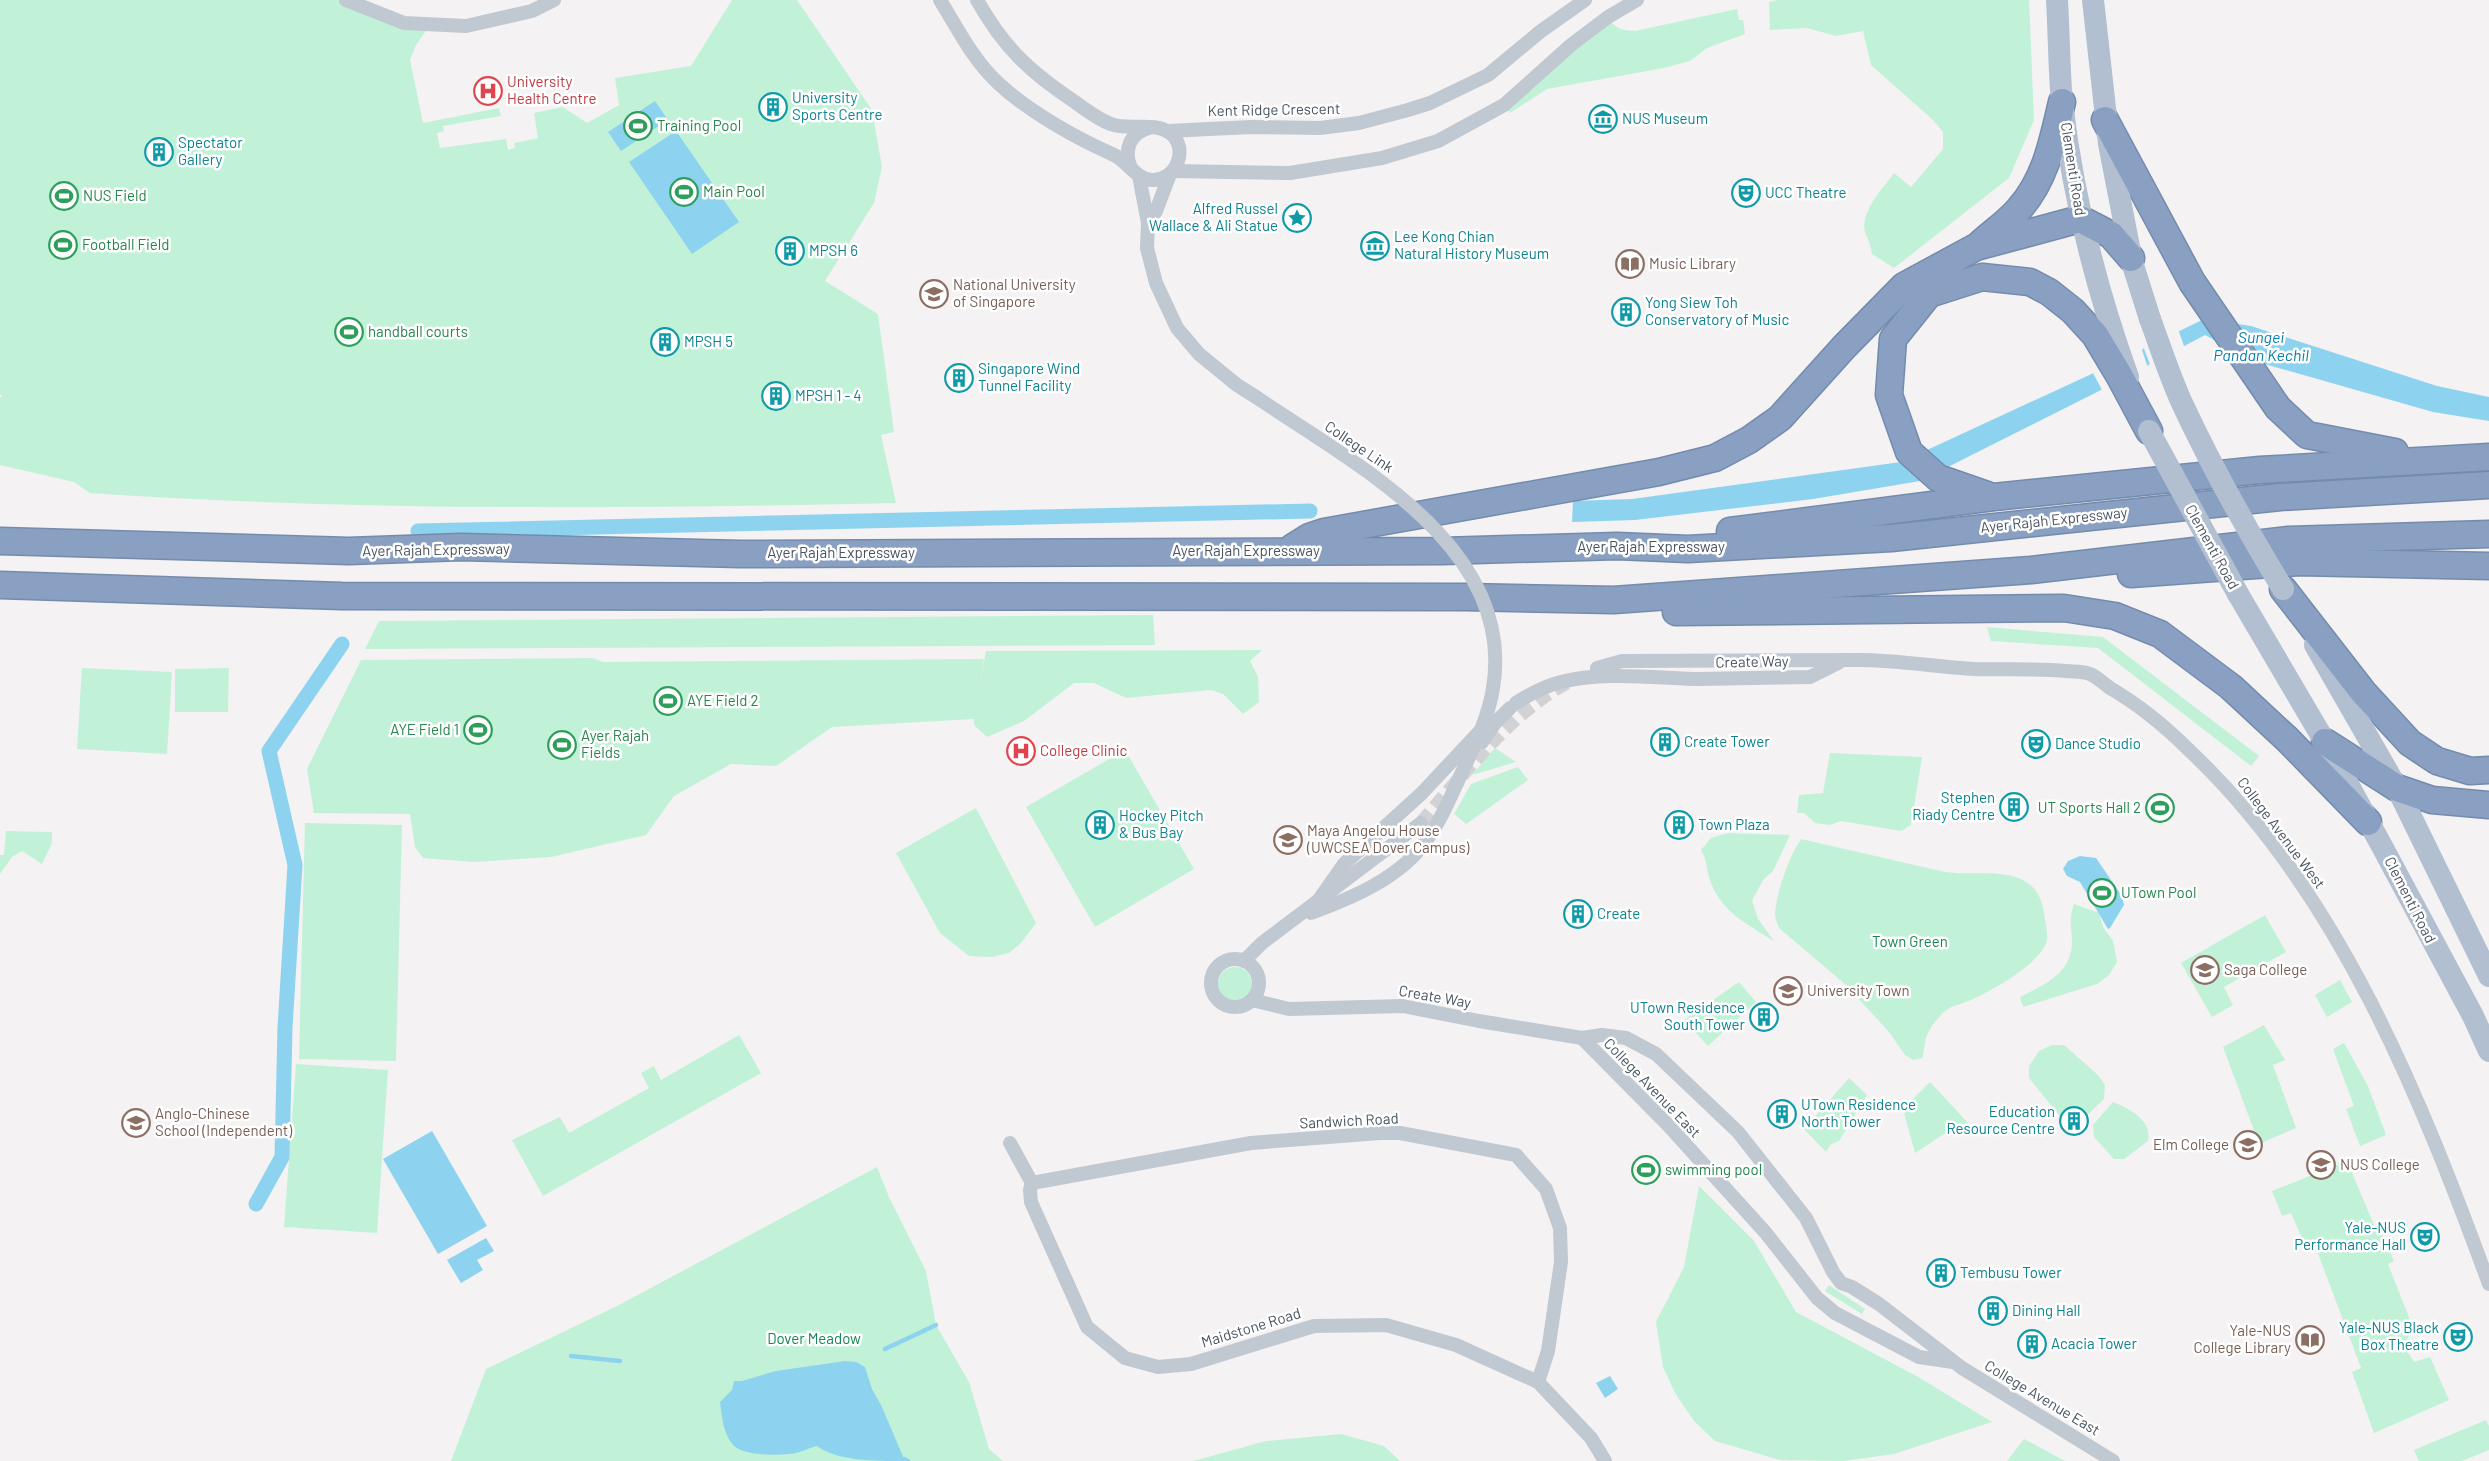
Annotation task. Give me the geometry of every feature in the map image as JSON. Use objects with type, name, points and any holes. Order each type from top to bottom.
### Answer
[{"type":"highway","points":[[1289,550],[1317,534],[1659,472],[1714,458],[1749,440],[1780,418],[1844,347],[1904,286],[1976,247],[2019,209],[2037,184],[2050,154],[2062,102]]},
{"type":"highway","points":[[2105,120],[2192,282],[2278,408],[2307,435],[2434,460]]},
{"type":"highway","points":[[1976,247],[2080,219],[2111,235],[2132,260]]},
{"type":"highway","points":[[1994,497],[1938,478],[1909,452],[1889,395],[1893,339],[1929,294],[1982,277],[2030,282],[2050,292],[2073,311],[2095,336],[2119,375],[2149,432]]},
{"type":"highway","points":[[1617,546],[1994,497],[2260,470],[2489,457]]},
{"type":"highway","name":"Ayer Rajah Expressway","points":[[0,541],[349,551],[461,547],[740,554],[1289,550],[1442,551],[1617,546],[1688,549],[1891,538],[2280,497],[2489,485]]},
{"type":"highway","points":[[0,585],[342,596],[1464,596],[1614,600],[2031,570],[2289,540],[2489,534]]},
{"type":"highway","points":[[2031,570],[2095,577],[2299,562],[2488,567]]},
{"type":"highway","points":[[2283,589],[2363,692],[2410,743],[2437,761],[2470,772],[2489,770]]},
{"type":"highway","points":[[1614,600],[1672,612],[2064,608],[2115,616],[2160,634],[2231,687],[2287,739],[2368,822]]},
{"type":"highway","points":[[2325,742],[2397,788],[2432,800],[2489,805]]},
{"type":"main road","points":[[2093,0],[2105,120],[2132,260],[2150,319],[2181,400],[2242,520],[2397,788],[2489,976]]},
{"type":"main road","name":"Clementi Road","points":[[2056,2],[2062,102],[2080,219],[2118,347],[2149,432],[2238,594],[2325,742],[2473,1016],[2489,1051]]},
{"type":"street","points":[[346,0],[404,23],[466,26],[518,15],[554,0]]},
{"type":"street","points":[[940,0],[963,40],[998,83],[1055,125],[1120,158],[1135,172],[1153,180],[1170,177],[1290,173],[1382,158],[1438,141],[1504,105],[1571,45],[1608,17],[1637,0]]},
{"type":"street","name":"Kent Ridge Crescent","points":[[977,0],[997,34],[1024,64],[1047,83],[1110,124],[1127,128],[1155,127],[1168,131],[1251,127],[1320,128],[1359,123],[1408,110],[1430,103],[1488,75],[1541,31],[1585,0]]},
{"type":"street","points":[[1135,172],[1127,154],[1131,140],[1141,131],[1155,127]]},
{"type":"street","points":[[1168,131],[1179,147],[1179,160],[1170,177]]},
{"type":"street","name":"College Link","points":[[1135,172],[1148,223],[1147,248],[1156,283],[1177,328],[1199,354],[1237,385],[1390,488],[1439,531],[1468,570],[1482,596],[1493,631],[1496,665],[1490,707],[1443,815],[1425,843],[1401,866],[1351,898],[1293,919]]},
{"type":"street","name":"College Link","points":[[1148,223],[1170,177]]},
{"type":"street","name":"Create Way","points":[[1597,668],[1622,661],[1843,661]]},
{"type":"street","name":"Create Way","points":[[1457,783],[1474,759],[1486,734],[1513,706],[1538,690],[1562,681],[1592,677],[1810,677],[1843,661]]},
{"type":"street","name":"College Avenue West","points":[[1843,661],[1870,661],[1977,669],[2033,668],[2086,673],[2146,711],[2219,778],[2275,847],[2312,900],[2363,986],[2444,1166],[2489,1284]]},
{"type":"street","name":"College Link","points":[[1318,902],[1341,868],[1422,793],[1481,729]]},
{"type":"street","points":[[1252,1000],[1259,986],[1258,978],[1256,971],[1244,961],[1262,943],[1421,823]]},
{"type":"street","name":"Create Way","points":[[1244,961],[1237,959],[1222,963],[1212,975],[1212,989],[1217,999],[1228,1006],[1241,1006],[1252,1000],[1289,1008],[1403,1006],[1582,1038]]},
{"type":"street","name":"College Avenue East","points":[[1582,1038],[1602,1035],[1626,1038],[1656,1054],[1738,1132],[1795,1202],[1806,1218],[1841,1284],[1852,1287],[1879,1304],[1954,1362],[2113,1461]]},
{"type":"street","name":"College Avenue East","points":[[1582,1038],[1668,1125],[1765,1232],[1817,1298],[1835,1313],[1919,1357],[1954,1362]]},
{"type":"street","name":"Sandwich Road","points":[[1032,1183],[1251,1143],[1380,1133],[1400,1132],[1516,1155],[1546,1189],[1560,1228],[1561,1262],[1555,1312],[1548,1351],[1538,1382]]},
{"type":"street","points":[[1010,1142],[1032,1183]]},
{"type":"street","name":"Maidstone Road","points":[[1032,1183],[1030,1190],[1031,1202],[1087,1327],[1124,1358],[1158,1367],[1191,1364],[1314,1326],[1386,1325],[1456,1344],[1538,1382],[1591,1438],[1605,1461]]},
{"type":"green space","points":[[0,0],[338,0],[404,23],[430,25],[416,45],[410,60],[423,123],[499,108],[501,116],[443,126],[444,131],[437,133],[440,148],[506,139],[508,150],[515,148],[514,143],[538,138],[534,113],[563,107],[587,123],[619,105],[615,78],[691,66],[732,0],[797,0],[872,110],[882,167],[874,203],[825,281],[878,314],[894,432],[881,435],[896,503],[493,507],[392,506],[191,499],[90,493],[74,482],[0,465],[0,398],[2,396],[0,394]]},
{"type":"green space","points":[[1778,0],[2029,0],[2034,120],[2009,178],[1894,268],[1872,254],[1865,232],[1866,216],[1869,208],[1894,173],[1911,187],[1943,149],[1943,132],[1933,120],[1871,65],[1863,31],[1836,36],[1807,28],[1770,30],[1769,2]]},
{"type":"green space","points":[[1737,9],[1739,20],[1743,20],[1745,34],[1707,48],[1690,61],[1664,68],[1547,89],[1510,113],[1504,105],[1608,17],[1619,28],[1635,31]]},
{"type":"green space","points":[[1153,615],[1155,645],[365,649],[379,621]]},
{"type":"green space","points":[[1987,627],[2103,637],[2259,756],[2251,766],[2098,648],[1991,641]]},
{"type":"green space","name":"Ayer Rajah Fields","points":[[1262,650],[1250,661],[1258,677],[1259,702],[1243,714],[1223,694],[1211,690],[1126,698],[1094,683],[1074,683],[1024,721],[987,737],[974,725],[974,719],[832,727],[776,766],[731,764],[674,796],[646,835],[551,857],[473,862],[423,858],[415,847],[410,814],[314,813],[307,769],[361,660],[593,658],[603,662],[984,659],[980,684],[986,651]]},
{"type":"green space","points":[[82,668],[172,672],[167,754],[77,749]]},
{"type":"green space","points":[[229,668],[228,712],[175,712],[175,669]]},
{"type":"green space","points":[[1495,748],[1516,762],[1472,775]]},
{"type":"green space","name":"Hockey Pitch & Bus Bay","points":[[1125,750],[1194,869],[1095,927],[1026,807]]},
{"type":"green space","points":[[1830,753],[1922,757],[1911,825],[1901,831],[1841,821],[1830,825],[1815,823],[1804,813],[1797,813],[1799,795],[1823,793]]},
{"type":"green space","points":[[1518,767],[1528,780],[1466,824],[1454,814],[1471,784]]},
{"type":"green space","points":[[976,808],[1036,923],[1021,943],[1009,953],[992,957],[969,956],[940,933],[896,853]]},
{"type":"green space","points":[[305,823],[402,825],[396,1061],[299,1059]]},
{"type":"green space","points":[[6,831],[52,832],[52,843],[42,864],[22,851],[12,857],[0,874],[0,855],[4,855]]},
{"type":"green space","points":[[1728,833],[1790,835],[1773,871],[1763,880],[1752,901],[1758,919],[1774,941],[1729,910],[1711,883],[1701,850],[1711,838]]},
{"type":"green space","name":"Town Green","points":[[1801,839],[1945,872],[1991,873],[2019,878],[2031,885],[2039,897],[2044,913],[2047,940],[2036,958],[2015,975],[1980,996],[1951,1007],[1944,1012],[1928,1033],[1922,1058],[1913,1060],[1905,1055],[1889,1032],[1846,985],[1779,928],[1775,913],[1778,895],[1788,864]]},
{"type":"green space","points":[[2074,904],[2099,913],[2103,927],[2113,941],[2117,962],[2109,975],[2097,984],[2023,1007],[2020,997],[2047,983],[2067,963],[2072,943],[2071,920]]},
{"type":"green space","points":[[2265,915],[2286,952],[2224,987],[2233,1005],[2212,1017],[2181,963]]},
{"type":"green space","points":[[1235,967],[1242,968],[1247,972],[1251,977],[1251,991],[1247,996],[1242,1000],[1235,1001],[1228,1000],[1223,996],[1219,991],[1218,984],[1219,977],[1223,972],[1228,968]]},
{"type":"green space","points":[[2340,980],[2352,1002],[2327,1017],[2315,995]]},
{"type":"green space","points":[[1739,982],[1756,1002],[1708,1046],[1684,1020]]},
{"type":"green space","points":[[2264,1025],[2285,1060],[2273,1065],[2296,1128],[2259,1144],[2223,1047]]},
{"type":"green space","points":[[739,1035],[761,1073],[543,1196],[512,1140],[560,1117],[569,1133],[649,1088],[641,1073],[654,1066],[661,1080]]},
{"type":"green space","points":[[2344,1043],[2368,1086],[2386,1135],[2360,1146],[2346,1109],[2354,1106],[2333,1049]]},
{"type":"green space","points":[[2052,1045],[2064,1045],[2098,1075],[2105,1085],[2104,1099],[2081,1121],[2075,1124],[2063,1120],[2029,1078],[2029,1066],[2039,1051]]},
{"type":"green space","points":[[296,1064],[388,1070],[377,1233],[284,1227]]},
{"type":"green space","points":[[1849,1078],[1867,1095],[1839,1141],[1831,1144],[1826,1152],[1804,1129]]},
{"type":"green space","points":[[1930,1082],[1969,1124],[1944,1134],[1915,1153],[1903,1109]]},
{"type":"green space","points":[[2113,1102],[2133,1112],[2147,1127],[2148,1141],[2124,1159],[2114,1159],[2094,1137],[2093,1125]]},
{"type":"green space","points":[[2347,1161],[2374,1225],[2379,1226],[2394,1261],[2388,1264],[2412,1325],[2405,1347],[2414,1362],[2430,1357],[2449,1400],[2374,1433],[2352,1372],[2361,1368],[2317,1251],[2308,1252],[2291,1213],[2282,1216],[2272,1191]]},
{"type":"green space","name":"Dover Meadow","points":[[877,1167],[889,1197],[926,1271],[936,1325],[969,1382],[989,1449],[1003,1461],[451,1461],[486,1369],[619,1305]]},
{"type":"green space","points":[[1699,1186],[1754,1241],[1796,1312],[1920,1378],[1992,1422],[1894,1454],[1843,1461],[1780,1460],[1715,1441],[1694,1421],[1675,1393],[1663,1367],[1656,1322],[1684,1267]]},
{"type":"green space","points":[[1829,1285],[1865,1309],[1862,1314],[1825,1291]]},
{"type":"green space","points":[[2486,1420],[2489,1426],[2489,1450],[2462,1461],[2419,1461],[2414,1450]]},
{"type":"green space","points":[[1341,1434],[1384,1446],[1400,1461],[1193,1461],[1266,1441]]},
{"type":"green space","points":[[2024,1439],[2065,1461],[2007,1461]]},
{"type":"water","name":"Training Pool","points":[[655,101],[668,120],[621,151],[608,132]]},
{"type":"water","name":"Main Pool","points":[[676,131],[739,222],[692,254],[629,162]]},
{"type":"water","name":"Sungei Pandan Kechil","points":[[2204,319],[2251,326],[2437,386],[2489,397],[2489,421],[2433,412],[2254,361],[2205,335],[2107,387],[1920,481],[1813,499],[1635,520],[1572,522],[1573,501],[1632,499],[1901,462],[2098,371]]},
{"type":"water","name":"UTown Pool","points":[[2080,856],[2096,858],[2122,896],[2124,905],[2108,929],[2080,882],[2067,876],[2063,869],[2068,861]]},
{"type":"water","points":[[432,1131],[487,1226],[438,1254],[383,1159]]},
{"type":"water","points":[[486,1238],[494,1251],[477,1260],[483,1270],[461,1283],[447,1260]]},
{"type":"water","points":[[845,1361],[856,1362],[865,1367],[872,1389],[882,1407],[904,1459],[902,1461],[846,1457],[835,1455],[817,1446],[789,1454],[754,1453],[739,1449],[730,1441],[724,1425],[720,1402],[732,1390],[734,1381],[742,1381],[776,1371]]},
{"type":"water","points":[[1610,1376],[1618,1389],[1605,1398],[1596,1383]]},
{"type":"pier","points":[[2178,329],[2185,349],[2151,367],[2143,346]]},
{"type":"pier","points":[[2141,347],[2148,368],[2103,392],[2092,371]]},
{"type":"waterway","points":[[418,531],[1310,511]]},
{"type":"waterway","points":[[256,1204],[282,1157],[285,1027],[295,865],[269,751],[342,644]]},
{"type":"waterway","points":[[885,1349],[936,1325]]},
{"type":"waterway","points":[[571,1356],[620,1361]]},
{"type":"waterway","points":[[904,1459],[908,1461]]},
{"type":"tunnel","points":[[1421,823],[1471,764],[1508,726],[1548,694],[1570,681]]},
{"type":"place","name":"University Health Centre","points":[[488,91]]},
{"type":"place","name":"University Sports Centre","points":[[773,107]]},
{"type":"place","name":"NUS Museum","points":[[1603,119]]},
{"type":"place","name":"Training Pool","points":[[638,126]]},
{"type":"place","name":"Spectator Gallery","points":[[159,152]]},
{"type":"place","name":"Main Pool","points":[[684,192]]},
{"type":"place","name":"UCC Theatre","points":[[1746,193]]},
{"type":"place","name":"NUS Field","points":[[64,196]]},
{"type":"place","name":"Alfred Russel Wallace & Ali Statue","points":[[1297,218]]},
{"type":"place","name":"Football Field","points":[[63,245]]},
{"type":"place","name":"Lee Kong Chian Natural History Museum","points":[[1375,246]]},
{"type":"place","name":"MPSH 6","points":[[790,251]]},
{"type":"place","name":"Music Library","points":[[1630,264]]},
{"type":"place","name":"National University of Singapore","points":[[934,294]]},
{"type":"place","name":"Yong Siew Toh Conservatory of Music","points":[[1626,312]]},
{"type":"place","name":"handball courts","points":[[349,332]]},
{"type":"place","name":"MPSH 5","points":[[665,342]]},
{"type":"place","name":"Singapore Wind Tunnel Facility","points":[[959,378]]},
{"type":"place","name":"MPSH 1 - 4","points":[[776,396]]},
{"type":"place","name":"AYE Field 2","points":[[668,701]]},
{"type":"place","name":"AYE Field 1","points":[[478,730]]},
{"type":"place","name":"Create Tower","points":[[1665,742]]},
{"type":"place","name":"Dance Studio","points":[[2036,744]]},
{"type":"place","name":"Ayer Rajah Fields","points":[[562,745]]},
{"type":"place","name":"College Clinic","points":[[1021,751]]},
{"type":"place","name":"Stephen Riady Centre","points":[[2014,807]]},
{"type":"place","name":"UT Sports Hall 2","points":[[2160,808]]},
{"type":"place","name":"Hockey Pitch & Bus Bay","points":[[1100,825]]},
{"type":"place","name":"Town Plaza","points":[[1679,825]]},
{"type":"place","name":"Maya Angelou House (UWCSEA Dover Campus)","points":[[1288,840]]},
{"type":"place","name":"UTown Pool","points":[[2102,893]]},
{"type":"place","name":"Create","points":[[1578,914]]},
{"type":"place","name":"Saga College","points":[[2205,970]]},
{"type":"place","name":"University Town","points":[[1788,991]]},
{"type":"place","name":"UTown Residence South Tower","points":[[1764,1017]]},
{"type":"place","name":"UTown Residence North Tower","points":[[1782,1114]]},
{"type":"place","name":"Education Resource Centre","points":[[2074,1121]]},
{"type":"place","name":"Anglo-Chinese School (Independent)","points":[[136,1123]]},
{"type":"place","name":"Elm College","points":[[2248,1145]]},
{"type":"place","name":"NUS College","points":[[2321,1165]]},
{"type":"place","name":"swimming pool","points":[[1646,1170]]},
{"type":"place","name":"Yale-NUS Performance Hall","points":[[2425,1237]]},
{"type":"place","name":"Tembusu Tower","points":[[1941,1273]]},
{"type":"place","name":"Dining Hall","points":[[1993,1311]]},
{"type":"place","name":"Yale-NUS Black Box Theatre","points":[[2458,1337]]},
{"type":"place","name":"Yale-NUS College Library","points":[[2310,1340]]},
{"type":"place","name":"Acacia Tower","points":[[2032,1344]]}]
